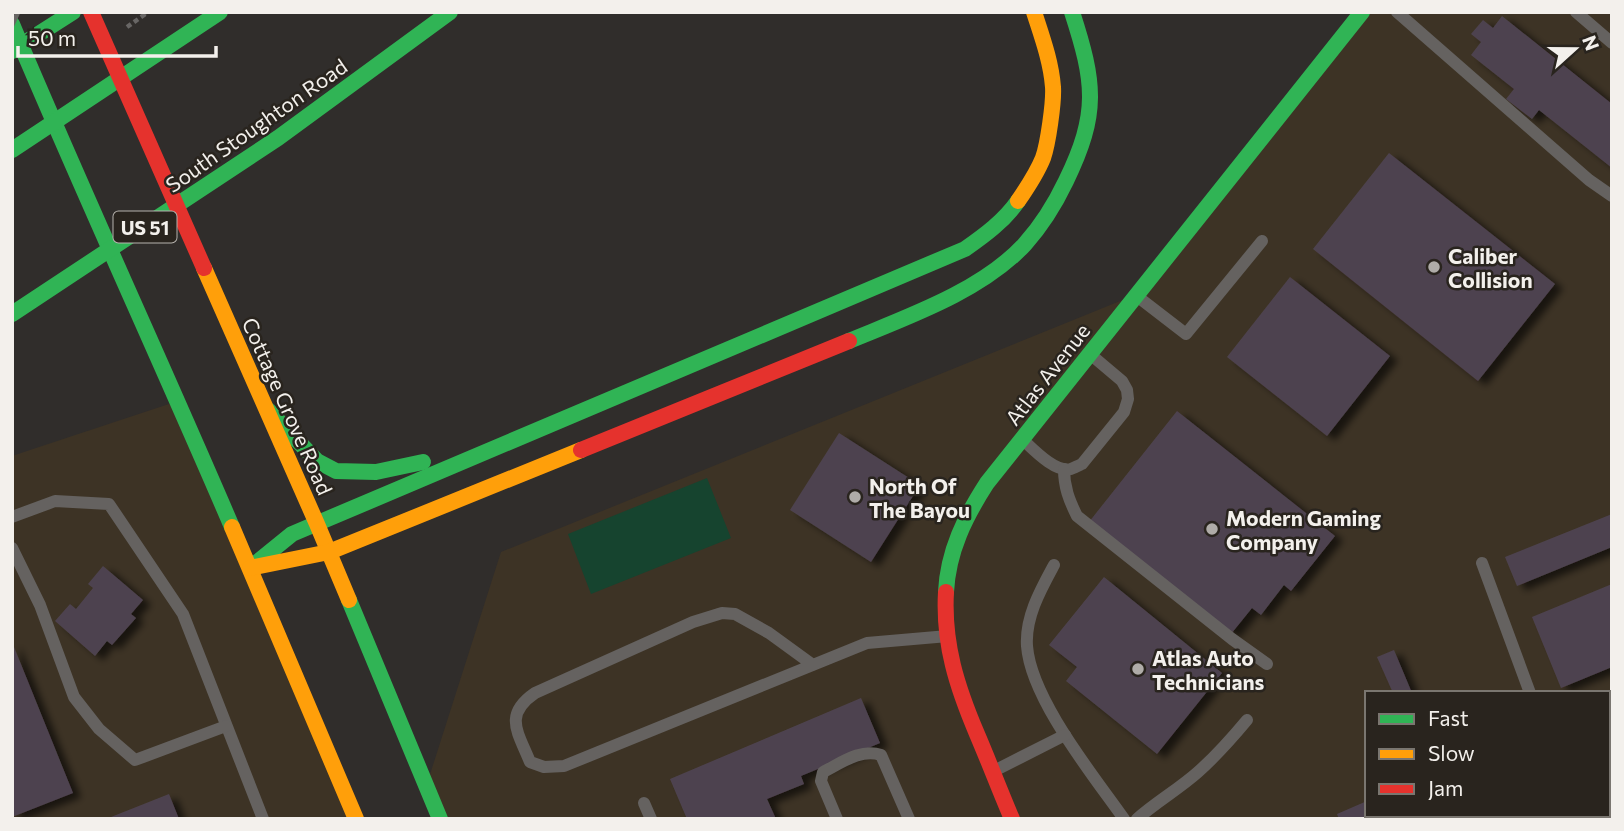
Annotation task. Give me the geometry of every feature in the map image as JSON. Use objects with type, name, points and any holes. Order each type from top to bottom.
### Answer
[{"type":"main road","points":[[12,51],[73,12]]},
{"type":"main road","name":"Cottage Grove Road","points":[[91,12],[268,410],[440,819]]},
{"type":"main road","points":[[12,150],[220,12]]},
{"type":"main road","name":"South Stoughton Road","points":[[12,314],[278,138],[450,12]]},
{"type":"main road","points":[[411,41],[464,12]]},
{"type":"main road","points":[[250,568],[292,534],[965,249],[1010,212],[1043,158],[1053,87],[1047,51],[1034,12]]},
{"type":"main road","points":[[250,568],[329,552],[895,322],[949,298],[989,273],[1015,254],[1037,230],[1061,192],[1082,147],[1089,119],[1091,90],[1085,55],[1072,12]]},
{"type":"main road","name":"Atlas Avenue","points":[[1012,819],[954,673],[948,636],[946,589],[951,555],[961,527],[987,483],[1362,12]]},
{"type":"main road","points":[[12,24],[173,388],[356,819]]},
{"type":"main road","points":[[268,410],[317,461],[336,471],[376,472],[506,444]]},
{"type":"lane","points":[[1397,12],[1589,180],[1612,196]]},
{"type":"lane","points":[[1576,12],[1612,43]]},
{"type":"lane","points":[[1135,295],[1186,334],[1262,241]]},
{"type":"lane","points":[[1022,439],[1048,462],[1063,469],[1072,469],[1082,464],[1124,412],[1128,399],[1122,381],[1090,354]]},
{"type":"lane","points":[[1063,469],[1066,492],[1077,516],[1221,631],[1268,664]]},
{"type":"lane","points":[[12,517],[55,500],[109,504],[183,614],[263,819]]},
{"type":"lane","points":[[12,548],[40,605],[74,697],[99,729],[135,760],[226,726]]},
{"type":"lane","points":[[1482,563],[1529,691]]},
{"type":"lane","points":[[1054,565],[1038,594],[1030,621],[1027,644],[1030,662],[1053,716],[1124,819]]},
{"type":"lane","points":[[813,664],[769,633],[734,614],[722,613],[693,622],[535,693],[523,701],[516,713],[515,725],[530,762],[544,768],[564,766],[867,643],[948,636]]},
{"type":"lane","points":[[1137,819],[1197,774],[1247,720]]},
{"type":"lane","points":[[992,772],[1065,735]]},
{"type":"lane","points":[[837,819],[821,781],[823,772],[859,755],[872,752],[881,755],[909,819]]},
{"type":"lane","points":[[644,803],[651,819]]},
{"type":"shaded area","points":[[1362,12],[1612,12],[1612,819],[440,819],[426,787],[501,552],[1135,295]]},
{"type":"shaded area","points":[[178,401],[356,819],[12,819],[12,456]]},
{"type":"green space","points":[[707,478],[731,538],[591,594],[568,534]]},
{"type":"building","points":[[1502,16],[1612,104],[1612,168],[1539,110],[1532,119],[1506,99],[1514,89],[1471,55],[1481,42],[1471,34],[1483,20],[1493,28]]},
{"type":"building","name":"Caliber Collision","points":[[1389,153],[1555,284],[1478,381],[1313,249]]},
{"type":"building","points":[[1290,277],[1390,356],[1327,436],[1227,357]]},
{"type":"building","name":"Modern Gaming Company","points":[[1177,411],[1335,536],[1291,591],[1284,585],[1261,615],[1252,608],[1231,634],[1089,522]]},
{"type":"building","name":"North Of The Bayou","points":[[839,433],[920,485],[871,562],[790,510]]},
{"type":"building","points":[[1612,514],[1612,547],[1517,586],[1505,557]]},
{"type":"building","points":[[103,566],[143,600],[131,614],[136,618],[112,645],[107,641],[95,656],[55,621],[70,604],[76,609],[93,588],[88,584]]},
{"type":"building","points":[[1104,577],[1222,673],[1157,754],[1066,681],[1077,667],[1049,645]]},
{"type":"building","points":[[1612,584],[1612,667],[1561,688],[1532,617]]},
{"type":"building","points":[[12,642],[73,793],[12,817]]},
{"type":"building","points":[[1394,650],[1411,691],[1392,691],[1377,657]]},
{"type":"building","points":[[861,698],[880,743],[801,776],[804,784],[767,799],[776,819],[687,819],[670,779]]},
{"type":"building","points":[[1612,707],[1610,734],[1610,708]]},
{"type":"building","points":[[1610,772],[1612,772],[1610,806]]},
{"type":"building","points":[[169,794],[179,819],[106,819]]},
{"type":"building","points":[[1365,802],[1365,817],[1547,819],[1339,819],[1337,814]]},
{"type":"railway","points":[[12,25],[18,12]]},
{"type":"traffic: fast","points":[[12,51],[73,12]]},
{"type":"traffic: fast","points":[[12,150],[220,12]]},
{"type":"traffic: fast","points":[[12,314],[278,138],[450,12]]},
{"type":"traffic: fast","points":[[849,341],[943,301],[988,276],[1025,244],[1043,222],[1077,157],[1088,116],[1089,79],[1072,12]]},
{"type":"traffic: fast","points":[[946,592],[954,548],[987,483],[1362,12]]},
{"type":"traffic: fast","points":[[12,24],[232,527]]},
{"type":"traffic: fast","points":[[255,564],[292,534],[965,249],[987,233],[1018,201]]},
{"type":"traffic: fast","points":[[268,410],[317,461],[336,471],[376,472],[423,462]]},
{"type":"traffic: fast","points":[[349,600],[440,819]]},
{"type":"traffic: slow","points":[[1018,201],[1043,158],[1053,102],[1046,49],[1034,12]]},
{"type":"traffic: slow","points":[[204,268],[349,600]]},
{"type":"traffic: slow","points":[[250,568],[329,552],[581,450]]},
{"type":"traffic: slow","points":[[232,527],[356,819]]},
{"type":"traffic: jam","points":[[91,12],[204,268]]},
{"type":"traffic: jam","points":[[581,450],[849,341]]},
{"type":"traffic: jam","points":[[946,592],[947,630],[953,665],[970,717],[1012,819]]},
{"type":"place","name":"Caliber Collision","points":[[1434,267]]},
{"type":"place","name":"North Of The Bayou","points":[[855,497]]},
{"type":"place","name":"Modern Gaming Company","points":[[1212,529]]},
{"type":"place","name":"Atlas Auto Technicians","points":[[1138,669]]}]
